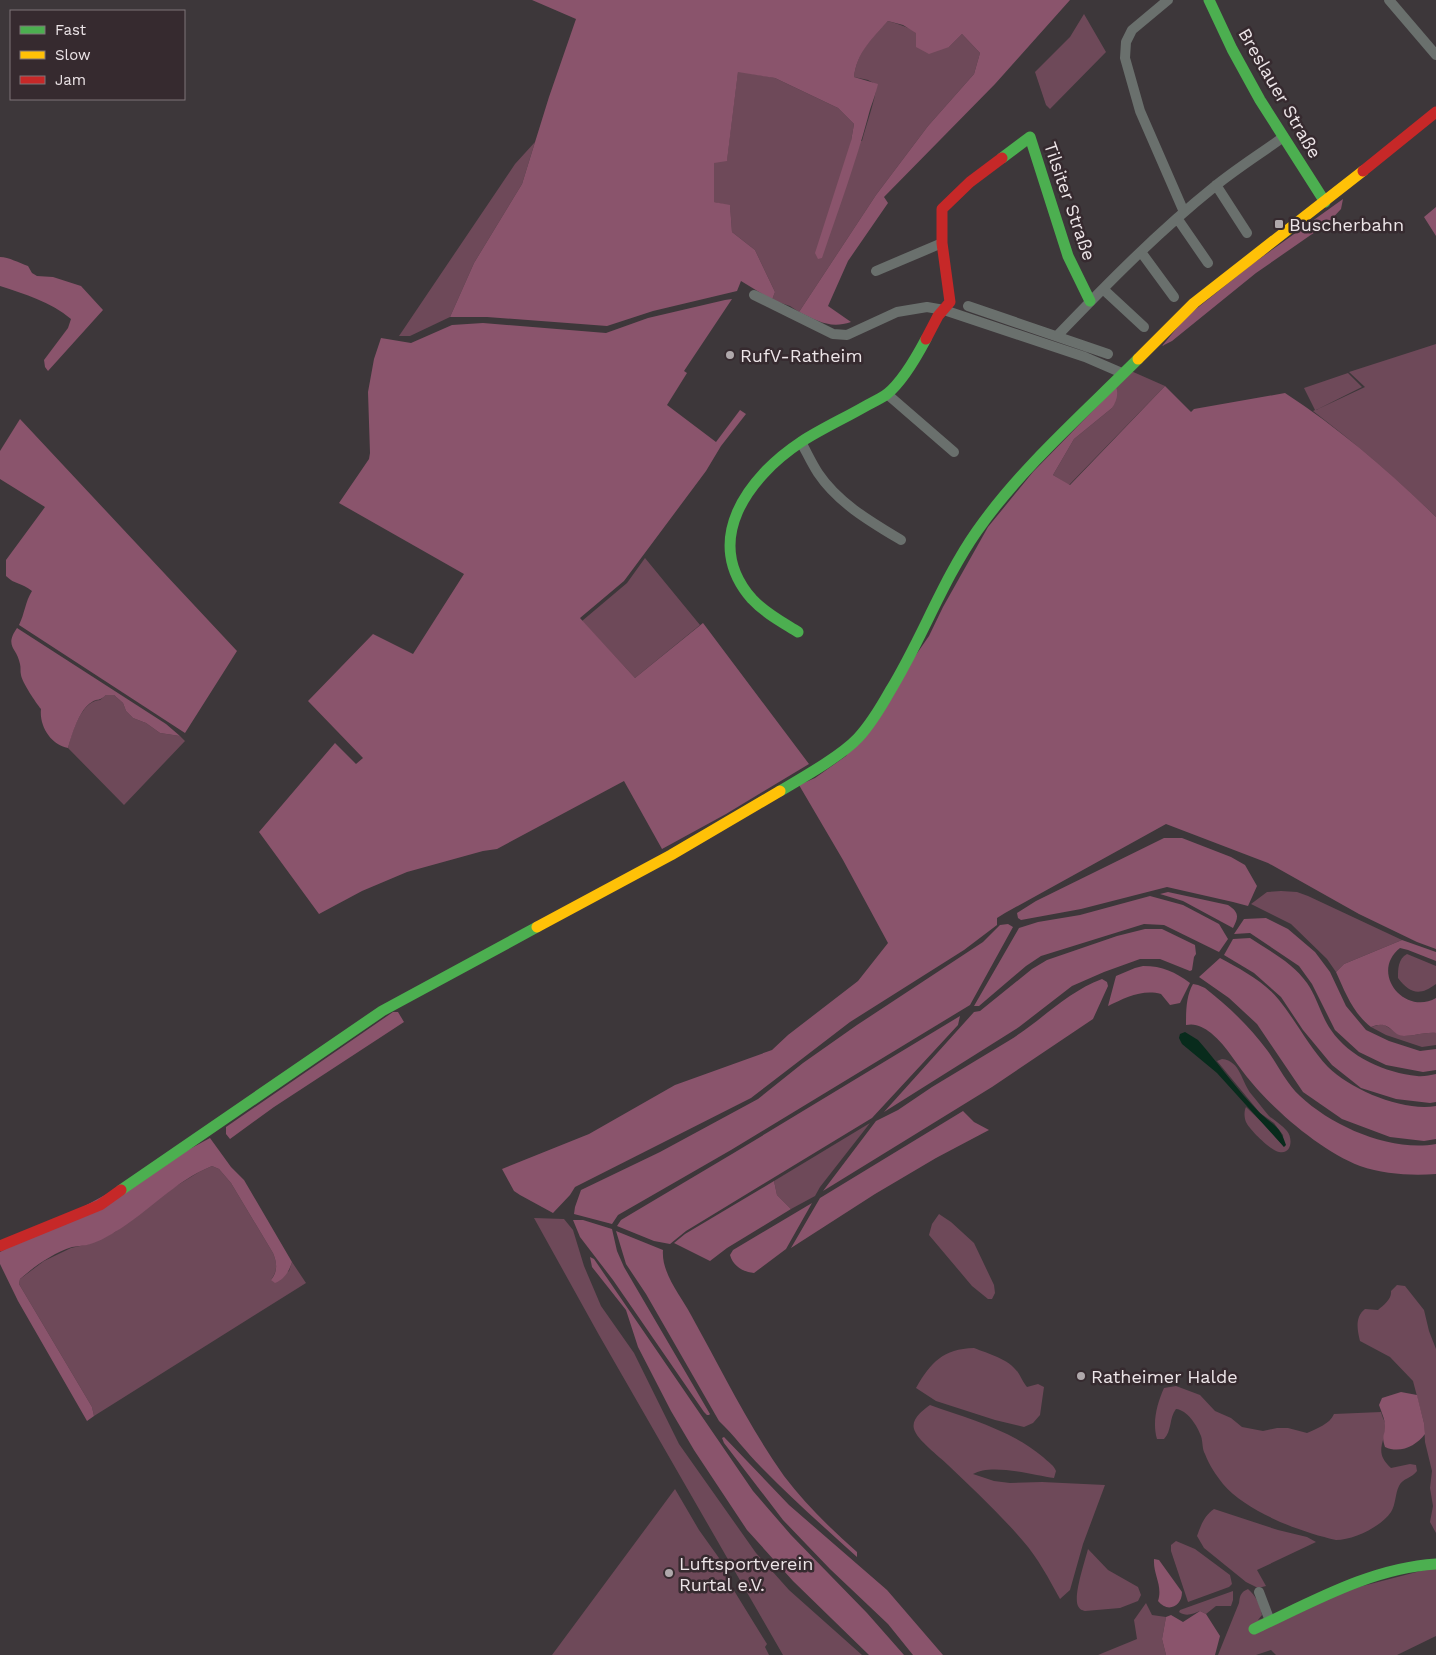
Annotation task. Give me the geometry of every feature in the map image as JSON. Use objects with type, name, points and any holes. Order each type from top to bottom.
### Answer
[{"type":"main road","name":"Breslauer Straße","points":[[1209,0],[1240,64],[1282,138],[1324,202]]},
{"type":"main road","points":[[0,1246],[100,1205],[382,1011],[671,855],[783,789],[835,756],[857,739],[879,711],[908,662],[950,574],[1002,498],[1028,468],[1194,302],[1324,202],[1436,112]]},
{"type":"main road","name":"Tilsiter Straße","points":[[944,310],[950,302],[942,243],[942,209],[970,182],[1030,137],[1068,256],[1090,301]]},
{"type":"main road","points":[[798,632],[767,612],[748,594],[739,580],[732,561],[729,542],[740,504],[753,485],[801,442],[887,394],[916,361],[938,316],[944,310]]},
{"type":"main road","points":[[1254,1629],[1368,1577],[1419,1565],[1436,1564]]},
{"type":"street","points":[[1168,0],[1132,30],[1126,42],[1125,58],[1140,111],[1181,215],[1208,263]]},
{"type":"street","points":[[1395,2],[1436,56]]},
{"type":"street","points":[[1057,336],[1090,301],[1181,215],[1216,186],[1282,138]]},
{"type":"street","points":[[1216,186],[1247,233]]},
{"type":"street","points":[[876,271],[942,243]]},
{"type":"street","points":[[1141,252],[1174,296]]},
{"type":"street","points":[[1103,289],[1144,327]]},
{"type":"street","points":[[754,295],[833,334],[848,335],[897,312],[927,307],[944,310],[1085,357],[1122,373]]},
{"type":"street","points":[[968,306],[1108,354]]},
{"type":"street","points":[[887,394],[954,452]]},
{"type":"street","points":[[801,442],[819,474],[838,496],[865,518],[901,540]]},
{"type":"street","points":[[1259,1592],[1270,1621]]},
{"type":"shaded area","points":[[532,0],[1070,0],[995,84],[884,197],[888,203],[848,261],[828,306],[851,322],[837,325],[830,324],[818,321],[799,312],[876,195],[928,126],[974,74],[980,53],[962,34],[949,47],[929,54],[916,47],[916,33],[903,25],[888,21],[862,53],[858,60],[854,77],[878,84],[858,153],[822,258],[818,259],[815,253],[851,141],[854,124],[838,108],[775,78],[738,72],[727,161],[714,163],[714,202],[730,205],[732,232],[755,250],[775,292],[772,300],[741,281],[737,291],[653,311],[607,326],[487,317],[450,317],[474,263],[522,184],[576,19]]},
{"type":"shaded area","points":[[1084,14],[1106,52],[1050,109],[1046,105],[1035,72],[1070,37]]},
{"type":"shaded area","points":[[888,21],[911,29],[949,47],[962,34],[980,53],[974,74],[928,126],[876,195],[799,312],[790,306],[772,300],[775,292],[755,250],[732,232],[730,206],[714,202],[714,162],[727,160],[738,71],[775,78],[838,108],[854,124],[851,141],[862,141],[877,85],[868,80],[854,77],[858,60],[866,46]]},
{"type":"shaded area","points":[[535,142],[522,184],[474,263],[450,317],[410,336],[399,336],[515,164]]},
{"type":"shaded area","points":[[1343,199],[1341,209],[1328,223],[1256,273],[1172,341],[1162,346],[1186,317],[1251,265]]},
{"type":"shaded area","points":[[1436,207],[1436,236],[1424,217]]},
{"type":"shaded area","points":[[0,257],[28,266],[32,273],[37,276],[53,277],[81,286],[103,310],[48,371],[44,360],[68,328],[71,319],[46,303],[0,286]]},
{"type":"shaded area","points":[[732,299],[684,371],[687,373],[667,405],[716,442],[740,410],[746,414],[624,581],[580,618],[635,678],[703,623],[809,764],[726,814],[662,849],[624,781],[497,849],[483,851],[407,872],[362,891],[319,914],[259,832],[335,743],[356,764],[363,758],[308,701],[373,634],[413,654],[464,574],[339,503],[369,459],[368,392],[374,359],[381,338],[411,343],[452,325],[483,323],[606,333],[648,318]]},
{"type":"shaded area","points":[[1436,344],[1436,517],[1376,462],[1313,411],[1315,410],[1304,388],[1348,373],[1362,387],[1316,410],[1365,387],[1349,372]]},
{"type":"shaded area","points":[[1131,371],[1165,386],[1069,485],[1053,475],[1074,439],[1112,408],[1116,387]]},
{"type":"shaded area","points":[[1165,386],[1191,412],[1194,409],[1285,393],[1364,451],[1436,517],[1436,949],[1359,914],[1268,863],[1166,824],[997,918],[997,925],[964,950],[850,1022],[751,1098],[575,1187],[553,1213],[514,1191],[502,1169],[589,1134],[675,1085],[772,1050],[788,1035],[858,981],[888,943],[843,860],[799,785],[815,778],[846,756],[929,636],[988,527],[1033,472],[1116,387],[1117,398],[1112,408],[1074,439],[1053,475],[1070,485]]},
{"type":"shaded area","points":[[20,419],[237,651],[185,733],[19,625],[32,591],[6,576],[6,560],[45,507],[0,479],[0,451]]},
{"type":"shaded area","points":[[645,558],[700,625],[635,678],[582,621],[627,583]]},
{"type":"shaded area","points":[[17,628],[166,724],[180,736],[160,733],[146,723],[133,718],[126,711],[123,703],[114,695],[106,695],[87,705],[83,710],[68,748],[56,743],[47,734],[42,722],[41,709],[22,678],[18,658],[11,643]]},
{"type":"shaded area","points":[[106,695],[114,695],[123,703],[126,711],[133,718],[146,723],[160,733],[180,736],[185,741],[124,805],[68,748],[75,726],[83,712],[93,702],[100,700]]},
{"type":"shaded area","points":[[1164,838],[1182,838],[1231,857],[1245,865],[1257,886],[1248,906],[1167,887],[1081,909],[1021,920],[1018,918],[1017,913],[1036,901]]},
{"type":"shaded area","points":[[1168,892],[1228,905],[1237,915],[1233,928],[1183,901],[1160,894]]},
{"type":"shaded area","points":[[1267,892],[1297,892],[1308,896],[1402,940],[1344,964],[1336,972],[1327,959],[1291,924],[1251,904]]},
{"type":"shaded area","points":[[1150,896],[1183,905],[1219,924],[1228,939],[1219,952],[1164,925],[1144,924],[1041,956],[1026,966],[979,1006],[974,1006],[1019,928],[1038,922],[1080,915]]},
{"type":"shaded area","points":[[1266,918],[1288,929],[1315,952],[1330,972],[1346,1006],[1366,1030],[1389,1041],[1420,1051],[1436,1049],[1436,1070],[1423,1072],[1386,1065],[1359,1052],[1335,1030],[1312,984],[1299,966],[1250,933],[1234,934],[1244,919]]},
{"type":"shaded area","points":[[1008,924],[1013,927],[970,1005],[731,1150],[618,1215],[612,1224],[574,1214],[581,1190],[660,1152],[758,1099],[803,1063],[857,1025],[983,942],[1000,925]]},
{"type":"shaded area","points":[[1145,929],[1162,929],[1195,945],[1196,954],[1192,970],[1190,971],[1160,959],[1140,959],[1072,986],[1019,1027],[884,1112],[974,1012],[980,1011],[1032,969],[1047,960],[1117,936]]},
{"type":"shaded area","points":[[1250,938],[1295,969],[1310,988],[1331,1030],[1339,1040],[1358,1056],[1381,1067],[1405,1074],[1426,1076],[1436,1074],[1436,1102],[1396,1099],[1361,1088],[1332,1065],[1303,1030],[1281,997],[1254,973],[1224,955],[1233,939]]},
{"type":"shaded area","points":[[1402,940],[1436,952],[1436,961],[1400,948],[1391,958],[1388,969],[1390,980],[1403,997],[1413,1001],[1424,1002],[1436,998],[1436,1033],[1404,1036],[1399,1035],[1387,1026],[1378,1025],[1371,1027],[1354,1009],[1336,972],[1344,964]]},
{"type":"shaded area","points":[[1407,954],[1436,966],[1436,984],[1420,992],[1411,990],[1402,983],[1398,978],[1398,968],[1400,961]]},
{"type":"shaded area","points":[[1220,958],[1251,976],[1273,993],[1321,1059],[1338,1076],[1364,1091],[1394,1102],[1409,1106],[1436,1106],[1436,1139],[1424,1141],[1390,1137],[1342,1119],[1303,1092],[1257,1024],[1229,998],[1199,977]]},
{"type":"shaded area","points":[[1143,966],[1168,970],[1190,983],[1180,1003],[1170,1005],[1161,994],[1140,993],[1108,1006],[1116,976]]},
{"type":"shaded area","points":[[1102,979],[1107,982],[1108,986],[1093,1019],[992,1087],[823,1191],[876,1121],[898,1110],[1010,1040],[1077,991]]},
{"type":"shaded area","points":[[1193,984],[1205,988],[1238,1017],[1267,1050],[1295,1091],[1329,1118],[1364,1135],[1382,1141],[1419,1146],[1436,1144],[1436,1174],[1398,1174],[1360,1166],[1331,1151],[1287,1119],[1262,1095],[1217,1038],[1199,1026],[1186,1025],[1186,1009]]},
{"type":"shaded area","points":[[393,1012],[398,1012],[404,1022],[274,1107],[230,1139],[226,1134],[226,1127]]},
{"type":"shaded area","points":[[960,1016],[958,1025],[872,1118],[686,1231],[670,1244],[654,1241],[617,1226],[621,1220]]},
{"type":"shaded area","points":[[1382,1024],[1404,1036],[1436,1033],[1436,1045],[1422,1047],[1386,1035],[1371,1027]]},
{"type":"shaded area","points":[[1185,1032],[1198,1040],[1251,1104],[1278,1129],[1286,1145],[1284,1147],[1217,1073],[1182,1044],[1179,1038],[1180,1034]]},
{"type":"shaded area","points":[[1222,1059],[1237,1068],[1248,1090],[1269,1116],[1287,1131],[1291,1142],[1287,1151],[1275,1151],[1248,1125],[1245,1116],[1246,1107],[1273,1133],[1284,1147],[1283,1135],[1274,1123],[1260,1113],[1217,1061]]},
{"type":"shaded area","points":[[963,1111],[974,1122],[989,1130],[936,1158],[875,1194],[791,1248],[820,1198]]},
{"type":"shaded area","points":[[870,1123],[815,1196],[791,1209],[777,1195],[774,1181]]},
{"type":"shaded area","points":[[210,1138],[231,1167],[244,1180],[292,1262],[289,1269],[284,1277],[275,1283],[271,1280],[276,1267],[273,1253],[231,1183],[219,1169],[212,1166],[185,1180],[109,1236],[90,1244],[72,1247],[51,1256],[32,1269],[20,1279],[19,1284],[92,1407],[94,1416],[87,1421],[18,1301],[0,1264],[0,1252]]},
{"type":"shaded area","points":[[212,1166],[219,1169],[231,1183],[273,1253],[276,1266],[271,1280],[289,1271],[292,1262],[306,1283],[94,1416],[92,1407],[19,1284],[20,1279],[44,1261],[71,1248],[89,1244],[115,1232],[168,1191]]},
{"type":"shaded area","points":[[774,1181],[777,1195],[791,1209],[727,1248],[710,1261],[674,1243],[685,1234]]},
{"type":"shaded area","points":[[812,1203],[786,1249],[754,1273],[742,1270],[733,1262],[730,1255],[733,1250]]},
{"type":"shaded area","points":[[939,1214],[974,1243],[994,1285],[995,1293],[992,1299],[988,1299],[972,1286],[929,1235],[932,1224]]},
{"type":"shaded area","points":[[534,1218],[564,1219],[573,1230],[584,1266],[601,1306],[634,1353],[679,1444],[756,1553],[789,1590],[862,1655],[783,1655]]},
{"type":"shaded area","points":[[573,1220],[583,1220],[612,1229],[617,1251],[624,1267],[709,1415],[704,1412],[613,1280],[580,1237]]},
{"type":"shaded area","points":[[616,1231],[663,1250],[665,1267],[672,1284],[771,1457],[801,1496],[857,1552],[857,1557],[772,1479],[719,1421],[646,1294],[626,1264]]},
{"type":"shaded area","points":[[590,1257],[594,1259],[753,1491],[791,1535],[867,1613],[904,1655],[869,1655],[793,1581],[747,1530],[694,1450],[671,1411],[638,1347],[626,1310],[592,1267]]},
{"type":"shaded area","points":[[1397,1285],[1405,1286],[1424,1310],[1436,1349],[1436,1533],[1430,1522],[1433,1506],[1430,1488],[1432,1471],[1425,1442],[1424,1423],[1413,1381],[1390,1357],[1360,1341],[1358,1332],[1358,1319],[1362,1312],[1365,1309],[1378,1310],[1387,1302],[1391,1291]]},
{"type":"shaded area","points":[[974,1348],[1010,1364],[1027,1387],[1038,1384],[1044,1387],[1040,1415],[1033,1423],[1024,1427],[995,1420],[936,1401],[916,1388],[933,1364],[946,1354]]},
{"type":"shaded area","points":[[1176,1386],[1200,1395],[1215,1411],[1231,1418],[1242,1427],[1263,1431],[1288,1428],[1307,1433],[1326,1423],[1334,1414],[1381,1412],[1385,1423],[1385,1430],[1381,1451],[1385,1462],[1391,1468],[1410,1464],[1416,1465],[1417,1471],[1401,1483],[1393,1509],[1386,1518],[1366,1532],[1350,1538],[1336,1540],[1307,1532],[1275,1520],[1233,1494],[1213,1470],[1204,1452],[1199,1432],[1184,1412],[1176,1409],[1172,1416],[1167,1436],[1164,1439],[1157,1439],[1155,1420],[1161,1394],[1164,1388]]},
{"type":"shaded area","points":[[1401,1392],[1417,1395],[1425,1434],[1407,1448],[1396,1450],[1385,1447],[1383,1438],[1385,1423],[1379,1405],[1382,1398]]},
{"type":"shaded area","points":[[930,1405],[989,1426],[1017,1439],[1043,1457],[1056,1471],[1054,1478],[1001,1470],[981,1471],[973,1474],[994,1481],[1010,1483],[1042,1482],[1105,1485],[1083,1544],[1070,1590],[1060,1599],[1023,1541],[996,1511],[924,1443],[916,1433],[914,1422],[916,1418]]},
{"type":"shaded area","points":[[724,1437],[789,1505],[887,1590],[943,1655],[913,1655],[888,1624],[830,1569],[783,1520],[724,1443],[722,1438]]},
{"type":"shaded area","name":"Luftsportverein Rurtal e.V.","points":[[675,1489],[699,1530],[719,1558],[733,1589],[767,1644],[765,1647],[769,1655],[552,1655]]},
{"type":"shaded area","points":[[1214,1509],[1278,1530],[1307,1537],[1316,1542],[1257,1570],[1266,1586],[1258,1588],[1246,1582],[1204,1548],[1197,1536],[1205,1518]]},
{"type":"shaded area","points":[[1176,1541],[1195,1549],[1230,1575],[1232,1584],[1229,1587],[1188,1602],[1171,1551],[1171,1545]]},
{"type":"shaded area","points":[[1088,1549],[1108,1570],[1138,1587],[1141,1595],[1138,1601],[1120,1608],[1081,1610],[1078,1606],[1077,1595]]},
{"type":"shaded area","points":[[1154,1559],[1159,1560],[1182,1592],[1180,1601],[1173,1607],[1166,1607],[1158,1601],[1159,1585]]},
{"type":"shaded area","points":[[1436,1567],[1436,1636],[1397,1655],[1276,1655],[1271,1650],[1256,1655],[1218,1655],[1239,1603],[1240,1596],[1248,1589],[1260,1607],[1262,1615],[1258,1620],[1351,1589]]},
{"type":"shaded area","points":[[1233,1591],[1231,1606],[1216,1606],[1206,1614],[1200,1611],[1187,1615],[1179,1612],[1180,1610]]},
{"type":"shaded area","points":[[1146,1603],[1152,1615],[1166,1617],[1162,1639],[1166,1655],[1098,1655],[1137,1639],[1134,1620]]},
{"type":"shaded area","points":[[1200,1611],[1206,1614],[1220,1636],[1215,1655],[1166,1655],[1162,1639],[1166,1617],[1171,1615],[1183,1622]]},
{"type":"traffic: fast","points":[[1209,0],[1232,49],[1260,100],[1325,202]]},
{"type":"traffic: fast","points":[[1002,158],[1030,137],[1068,256],[1090,301]]},
{"type":"traffic: fast","points":[[798,632],[762,609],[752,599],[737,577],[731,555],[731,533],[738,512],[749,492],[764,473],[782,456],[809,437],[881,398],[893,389],[909,368],[926,339]]},
{"type":"traffic: fast","points":[[780,791],[832,759],[863,733],[901,671],[953,570],[977,531],[994,508],[1033,464],[1138,359]]},
{"type":"traffic: fast","points":[[121,1190],[382,1011],[537,927]]},
{"type":"traffic: fast","points":[[1254,1629],[1365,1579],[1388,1572],[1436,1564]]},
{"type":"traffic: slow","points":[[1138,359],[1194,303],[1363,171]]},
{"type":"traffic: slow","points":[[537,927],[671,855],[780,791]]},
{"type":"traffic: jam","points":[[1363,171],[1436,112]]},
{"type":"traffic: jam","points":[[926,339],[938,316],[950,302],[942,243],[942,209],[970,182],[1002,158]]},
{"type":"traffic: jam","points":[[0,1246],[100,1205],[121,1190]]},
{"type":"place","name":"Buscherbahn","points":[[1279,224]]},
{"type":"place","name":"RufV-Ratheim","points":[[730,355]]},
{"type":"place","name":"Ratheimer Halde","points":[[1081,1376]]},
{"type":"place","name":"Luftsportverein Rurtal e.V.","points":[[669,1573]]}]
